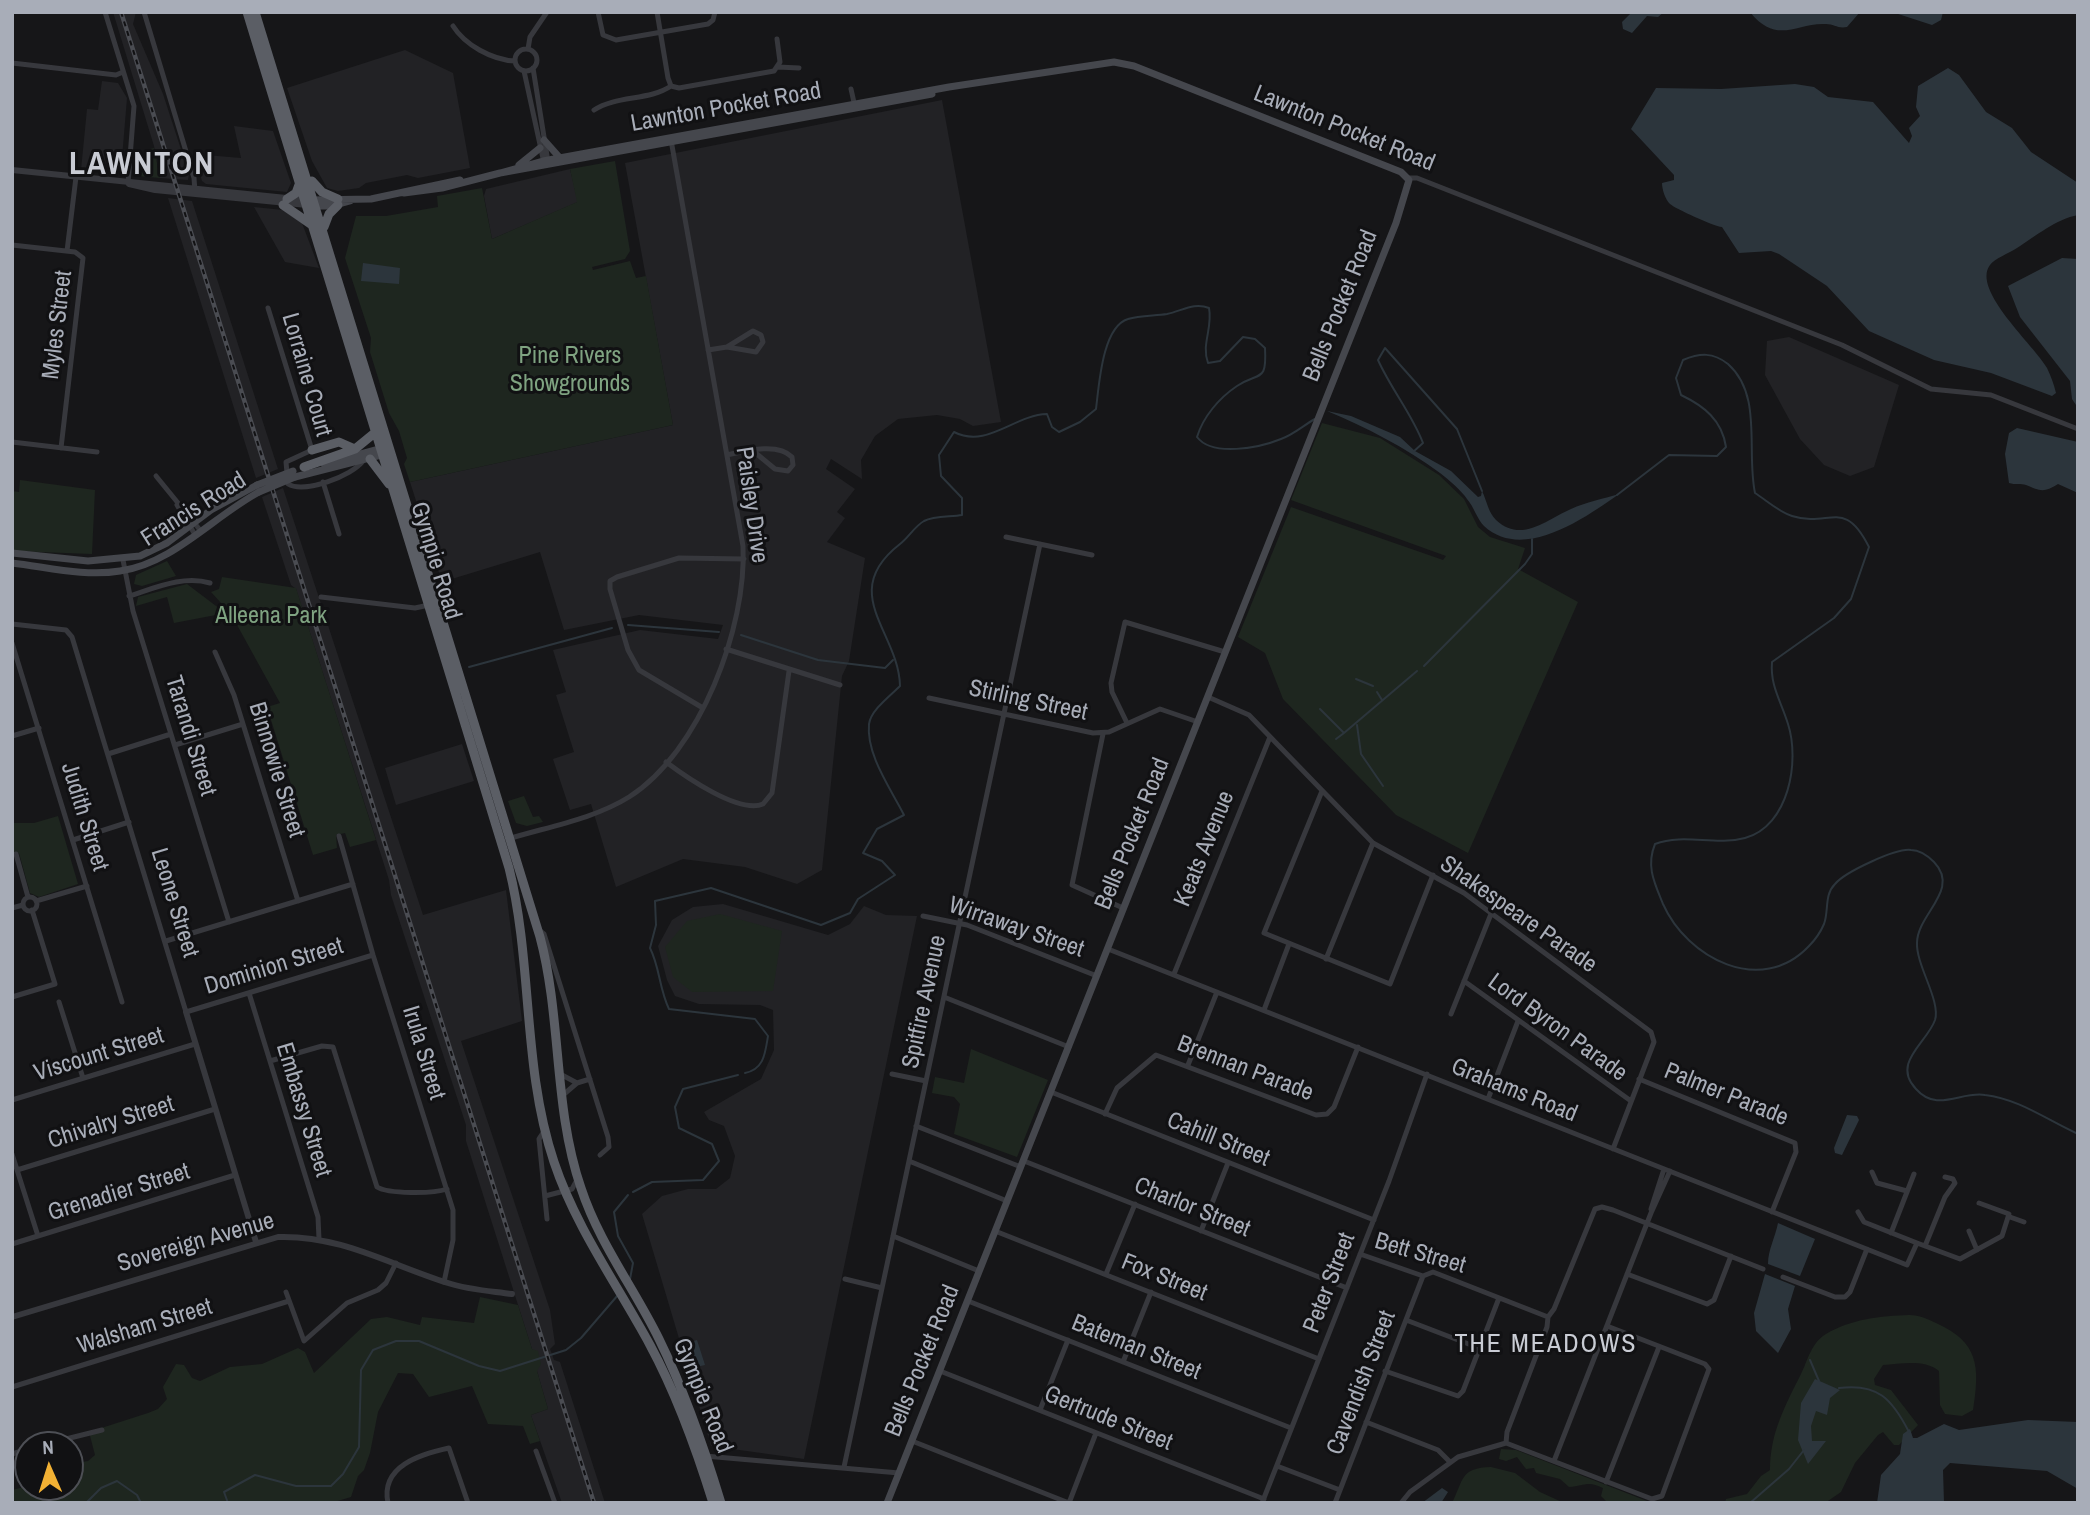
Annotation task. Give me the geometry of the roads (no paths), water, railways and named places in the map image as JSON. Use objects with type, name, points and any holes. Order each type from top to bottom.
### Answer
[{"type":"highway","name":"Gympie Road","points":[[247,12],[304,179]]},
{"type":"highway","name":"Gympie Road","points":[[255,12],[432,604]]},
{"type":"highway","points":[[304,179],[338,202],[319,227],[285,202],[296,193],[304,179]]},
{"type":"highway","name":"Gympie Road","points":[[319,227],[377,431],[387,450],[395,493],[506,840],[541,935],[555,1006],[568,1139],[578,1178],[596,1226],[680,1383],[703,1457],[713,1503]]},
{"type":"highway","points":[[304,467],[355,449],[377,431]]},
{"type":"highway","points":[[312,450],[340,442],[355,449]]},
{"type":"highway","points":[[367,460],[395,493]]},
{"type":"highway","name":"Gympie Road","points":[[506,840],[515,895],[537,1088],[545,1130],[565,1192],[666,1377],[721,1503]]},
{"type":"highway","points":[[520,944],[531,937],[541,935]]},
{"type":"main road","name":"Lawnton Pocket Road","points":[[500,173],[518,167],[959,86],[1102,63],[1126,64],[1401,172],[1409,178]]},
{"type":"main road","points":[[544,140],[560,158]]},
{"type":"main road","name":"Lawnton Pocket Road","points":[[311,203],[350,201],[445,188],[560,158],[671,141]]},
{"type":"main road","points":[[518,167],[540,148]]},
{"type":"main road","name":"Bells Pocket Road","points":[[887,1503],[1409,189],[1409,178]]},
{"type":"main road","name":"Francis Road","points":[[12,553],[88,561],[123,560],[149,553],[258,488],[294,474],[367,460],[387,450]]},
{"type":"main road","name":"Francis Road","points":[[294,474],[304,467],[387,450]]},
{"type":"main road","name":"Francis Road","points":[[12,563],[90,572],[124,571],[154,560],[194,528]]},
{"type":"street","points":[[104,12],[134,114],[128,183]]},
{"type":"street","points":[[144,12],[195,192]]},
{"type":"street","points":[[515,61],[517,53],[528,48],[533,32],[547,12]]},
{"type":"street","points":[[598,12],[603,35],[609,40],[708,24],[713,20],[715,12]]},
{"type":"street","points":[[657,12],[671,86]]},
{"type":"street","points":[[453,26],[462,38],[492,57],[515,61],[524,71],[540,148],[546,163]]},
{"type":"street","points":[[594,110],[604,103],[662,92],[671,86],[684,88],[774,71],[778,66],[777,39]]},
{"type":"street","points":[[528,48],[537,58],[533,68],[546,163]]},
{"type":"street","points":[[12,63],[115,75],[123,72]]},
{"type":"street","points":[[778,66],[799,68]]},
{"type":"street","points":[[524,71],[533,68]]},
{"type":"street","points":[[851,89],[855,107]]},
{"type":"street","name":"Paisley Drive","points":[[506,840],[616,804],[650,781],[703,708],[726,649],[741,597],[744,559],[671,141]]},
{"type":"street","points":[[12,170],[128,183],[137,188],[311,203]]},
{"type":"street","name":"Myles Street","points":[[61,447],[83,261],[80,254],[67,251],[76,177]]},
{"type":"street","name":"Lawnton Pocket Road","points":[[1409,178],[1417,178],[1842,345],[1931,389],[1991,395],[2078,429]]},
{"type":"street","points":[[12,245],[67,251]]},
{"type":"street","name":"Lorraine Court","points":[[268,308],[312,450],[286,462],[288,484],[300,488],[323,482],[352,472],[367,460]]},
{"type":"street","points":[[708,350],[727,346],[753,331],[761,335],[763,342],[756,352],[727,346]]},
{"type":"street","points":[[12,442],[97,452]]},
{"type":"street","points":[[727,455],[752,450],[785,451],[792,457],[793,465],[788,471],[780,471],[752,450]]},
{"type":"street","points":[[156,476],[194,528]]},
{"type":"street","points":[[323,482],[338,534]]},
{"type":"street","points":[[1006,537],[1092,555]]},
{"type":"street","name":"Spitfire Avenue","points":[[844,1467],[1041,544]]},
{"type":"street","points":[[703,708],[655,682],[634,664],[610,582],[617,576],[679,558],[744,559]]},
{"type":"street","name":"Tarandi Street","points":[[123,560],[129,596],[229,922]]},
{"type":"street","points":[[129,596],[177,582],[191,580],[210,583]]},
{"type":"street","points":[[321,597],[417,608],[432,604]]},
{"type":"street","points":[[1127,723],[1111,683],[1125,622],[1225,652]]},
{"type":"street","name":"Leone Street","points":[[12,624],[61,629],[71,634],[256,1242]]},
{"type":"street","name":"Judith Street","points":[[12,643],[122,1002]]},
{"type":"street","points":[[726,649],[789,671],[840,684]]},
{"type":"street","name":"Binnowie Street","points":[[215,652],[243,724],[298,901]]},
{"type":"street","points":[[666,762],[697,784],[746,806],[763,804],[772,793],[789,671]]},
{"type":"street","name":"Shakespeare Parade","points":[[1208,697],[1240,709],[1373,843],[1464,893],[1651,1032],[1654,1042],[1613,1149]]},
{"type":"street","name":"Stirling Street","points":[[929,698],[1103,734],[1160,709],[1198,722]]},
{"type":"street","points":[[176,744],[243,724]]},
{"type":"street","points":[[12,736],[39,728]]},
{"type":"street","points":[[108,754],[171,734]]},
{"type":"street","points":[[1103,734],[1072,885],[1124,908]]},
{"type":"street","name":"Keats Avenue","points":[[1174,974],[1270,737]]},
{"type":"street","points":[[1322,791],[1264,933],[1390,984],[1433,875]]},
{"type":"street","points":[[73,840],[129,822]]},
{"type":"street","name":"Irula Street","points":[[340,836],[373,955],[447,1189],[454,1230],[444,1282]]},
{"type":"street","points":[[1326,959],[1373,843]]},
{"type":"street","points":[[12,908],[23,905],[28,897],[16,854]]},
{"type":"street","points":[[166,941],[353,884]]},
{"type":"street","points":[[28,897],[36,901],[86,886]]},
{"type":"street","points":[[12,997],[55,984],[32,910],[36,901]]},
{"type":"street","points":[[23,905],[32,910]]},
{"type":"street","points":[[1451,1014],[1491,914]]},
{"type":"street","name":"Wirraway Street","points":[[923,916],[960,923],[1097,976]]},
{"type":"street","name":"Gympie Road","points":[[541,935],[558,973],[610,1143],[608,1150],[600,1155]]},
{"type":"street","points":[[1264,1010],[1289,944]]},
{"type":"street","name":"Grahams Road","points":[[1108,948],[1908,1265],[1917,1243]]},
{"type":"street","name":"Dominion Street","points":[[186,1012],[373,955]]},
{"type":"street","name":"Lord Byron Parade","points":[[1464,981],[1631,1101]]},
{"type":"street","points":[[1188,1065],[1217,992]]},
{"type":"street","name":"Embassy Street","points":[[249,993],[318,1217],[319,1239]]},
{"type":"street","points":[[944,997],[1069,1046]]},
{"type":"street","points":[[59,1002],[83,1078]]},
{"type":"street","points":[[1488,1099],[1518,1021]]},
{"type":"street","name":"Viscount Street","points":[[12,1100],[195,1044]]},
{"type":"street","points":[[270,1062],[331,1044],[376,1187],[382,1190],[429,1192],[447,1189]]},
{"type":"street","name":"Brennan Parade","points":[[1105,1114],[1117,1088],[1152,1057],[1161,1055],[1321,1116],[1334,1107],[1358,1047]]},
{"type":"street","points":[[892,1074],[926,1081]]},
{"type":"street","name":"Peter Street","points":[[1263,1501],[1374,1220],[1427,1074]]},
{"type":"street","points":[[562,1075],[577,1083]]},
{"type":"street","points":[[563,1095],[577,1083],[590,1079]]},
{"type":"street","name":"Palmer Parade","points":[[1639,1079],[1791,1140],[1796,1147],[1772,1212]]},
{"type":"street","name":"Cahill Street","points":[[1051,1092],[1374,1220]]},
{"type":"street","name":"Chivalry Street","points":[[17,1170],[215,1109]]},
{"type":"street","name":"Charlor Street","points":[[916,1126],[1135,1204],[1347,1288]]},
{"type":"street","name":"Gympie Road","points":[[545,1130],[539,1139],[547,1219]]},
{"type":"street","points":[[12,1154],[38,1236]]},
{"type":"street","points":[[909,1161],[1007,1201]]},
{"type":"street","points":[[1201,1231],[1228,1163]]},
{"type":"street","points":[[1554,1461],[1667,1170]]},
{"type":"street","points":[[1872,1172],[1877,1183],[1907,1191]]},
{"type":"street","points":[[1891,1233],[1914,1174]]},
{"type":"street","name":"Grenadier Street","points":[[12,1244],[235,1175]]},
{"type":"street","points":[[1945,1177],[1953,1179],[1963,1187]]},
{"type":"street","points":[[545,1196],[573,1188],[578,1178]]},
{"type":"street","points":[[1926,1246],[1945,1197],[1955,1183]]},
{"type":"street","points":[[1979,1203],[2024,1222]]},
{"type":"street","points":[[1106,1274],[1135,1204]]},
{"type":"street","points":[[1506,1443],[1507,1432],[1547,1327],[1548,1317],[1554,1309],[1595,1209],[1602,1207],[1763,1269]]},
{"type":"street","points":[[1858,1212],[1864,1222],[1960,1259],[2002,1236],[2010,1217]]},
{"type":"street","name":"Fox Street","points":[[995,1231],[1319,1359]]},
{"type":"street","points":[[1969,1231],[1977,1250]]},
{"type":"street","points":[[892,1236],[979,1271]]},
{"type":"street","name":"Sovereign Avenue","points":[[12,1317],[278,1237],[319,1239],[359,1248],[444,1282],[512,1294]]},
{"type":"street","points":[[1783,1277],[1835,1297],[1845,1297],[1850,1292],[1867,1249]]},
{"type":"street","name":"Bett Street","points":[[1360,1254],[1423,1276],[1433,1272],[1548,1317]]},
{"type":"street","points":[[1627,1274],[1707,1304],[1714,1300],[1731,1256]]},
{"type":"street","points":[[286,1292],[304,1340],[347,1303],[378,1290],[386,1283],[396,1263]]},
{"type":"street","name":"Cavendish Street","points":[[1335,1503],[1423,1276]]},
{"type":"street","points":[[845,1279],[881,1288]]},
{"type":"street","points":[[1123,1362],[1151,1292]]},
{"type":"street","points":[[1385,1371],[1458,1396],[1463,1391],[1499,1298]]},
{"type":"street","name":"Bateman Street","points":[[968,1300],[1291,1428]]},
{"type":"street","name":"Walsham Street","points":[[12,1387],[289,1301]]},
{"type":"street","points":[[633,1315],[641,1307]]},
{"type":"street","points":[[1406,1320],[1479,1348]]},
{"type":"street","points":[[1401,1503],[1410,1492],[1462,1455],[1506,1443],[1658,1499],[1710,1371],[1705,1364],[1607,1326]]},
{"type":"street","points":[[1040,1410],[1068,1340]]},
{"type":"street","points":[[1606,1482],[1659,1346]]},
{"type":"street","name":"Gertrude Street","points":[[940,1371],[1263,1501]]},
{"type":"street","points":[[1366,1422],[1437,1450],[1450,1462]]},
{"type":"street","points":[[84,1434],[102,1430]]},
{"type":"street","points":[[912,1441],[1069,1503],[1096,1433]]},
{"type":"street","points":[[388,1503],[387,1486],[398,1467],[449,1448],[468,1503]]},
{"type":"street","points":[[536,1451],[555,1503]]},
{"type":"street","points":[[703,1457],[899,1473]]},
{"type":"street","points":[[1277,1466],[1340,1490]]},
{"type":"waterway","points":[[745,1073],[760,1064],[766,1049],[768,1036],[755,1019],[669,1009],[650,948],[656,925],[655,901],[711,888],[821,925],[850,913],[858,899],[895,875],[882,861],[863,853],[877,829],[904,815],[875,760],[869,736],[869,724],[873,714],[900,686],[897,666],[876,613],[872,596],[873,579],[882,562],[921,523],[933,518],[962,515],[962,498],[941,476],[939,455],[954,432],[966,436],[989,434],[1023,420],[1047,414],[1052,427],[1059,432],[1080,422],[1096,409],[1103,358],[1112,333],[1119,324],[1128,319],[1167,314],[1198,306],[1209,308],[1206,349],[1208,363],[1220,361],[1243,337],[1255,339],[1265,348],[1265,367],[1260,375],[1237,386],[1218,402],[1203,422],[1197,437],[1213,447],[1249,448],[1285,437],[1315,419]]},
{"type":"waterway","points":[[1413,452],[1423,443],[1378,360],[1385,348],[1457,429],[1482,491]]},
{"type":"waterway","points":[[1617,495],[1669,455],[1717,456],[1726,447],[1721,429],[1711,415],[1681,395],[1676,378],[1683,360],[1701,355],[1712,356],[1728,364],[1746,391],[1750,407],[1755,493],[1792,516],[1805,519],[1844,518],[1860,532],[1869,547],[1851,599],[1834,618],[1772,662],[1773,679],[1788,724],[1793,756],[1788,790],[1772,820],[1760,831],[1745,838],[1722,841],[1677,840],[1655,844],[1651,860],[1652,874],[1663,904],[1674,923],[1689,941],[1727,964],[1748,969],[1769,969],[1790,961],[1809,946],[1824,924],[1829,893],[1841,879],[1894,853],[1904,850],[1921,852],[1934,862],[1941,872],[1943,882],[1936,902],[1923,922],[1917,943],[1920,962],[1935,1003],[1935,1020],[1909,1062],[1909,1080],[1924,1096],[1932,1100],[1976,1095],[1997,1097],[2021,1105],[2078,1134]]},
{"type":"waterway","points":[[1424,666],[1525,564],[1532,554],[1532,539]]},
{"type":"waterway","points":[[628,625],[719,632]]},
{"type":"waterway","points":[[469,667],[612,628]]},
{"type":"waterway","points":[[741,635],[818,660],[885,668],[893,660]]},
{"type":"waterway","points":[[1320,709],[1344,733],[1417,671]]},
{"type":"waterway","points":[[1356,679],[1373,686]]},
{"type":"waterway","points":[[1377,692],[1382,700]]},
{"type":"waterway","points":[[1357,725],[1361,754],[1383,786]]},
{"type":"waterway","points":[[1336,739],[1344,733]]},
{"type":"waterway","points":[[633,1192],[652,1182],[703,1180],[719,1161],[712,1144],[679,1128],[675,1107],[683,1089],[738,1075]]},
{"type":"waterway","points":[[628,1195],[614,1212],[618,1236],[633,1263],[630,1279]]},
{"type":"waterway","points":[[228,1503],[224,1492],[255,1475],[296,1486],[331,1486],[343,1474],[359,1447],[361,1370],[373,1350],[396,1341],[419,1341],[479,1366],[500,1371],[566,1350],[581,1338],[618,1295]]},
{"type":"waterway","points":[[1810,1360],[1819,1381]]},
{"type":"waterway","points":[[1839,1388],[1864,1388],[1882,1396],[1890,1402],[1909,1432]]},
{"type":"waterway","points":[[1750,1503],[1789,1469],[1804,1450]]},
{"type":"waterway","points":[[86,1503],[101,1488],[117,1481],[137,1495],[141,1503]]},
{"type":"railway","points":[[121,12],[594,1503]]},
{"type":"district","name":"LAWNTON","points":[[142,165]]},
{"type":"district","name":"THE MEADOWS","points":[[1546,1345]]},
{"type":"park label","name":"Pine Rivers Showgrounds","points":[[570,371]]},
{"type":"park label","name":"Alleena Park","points":[[271,617]]}]
